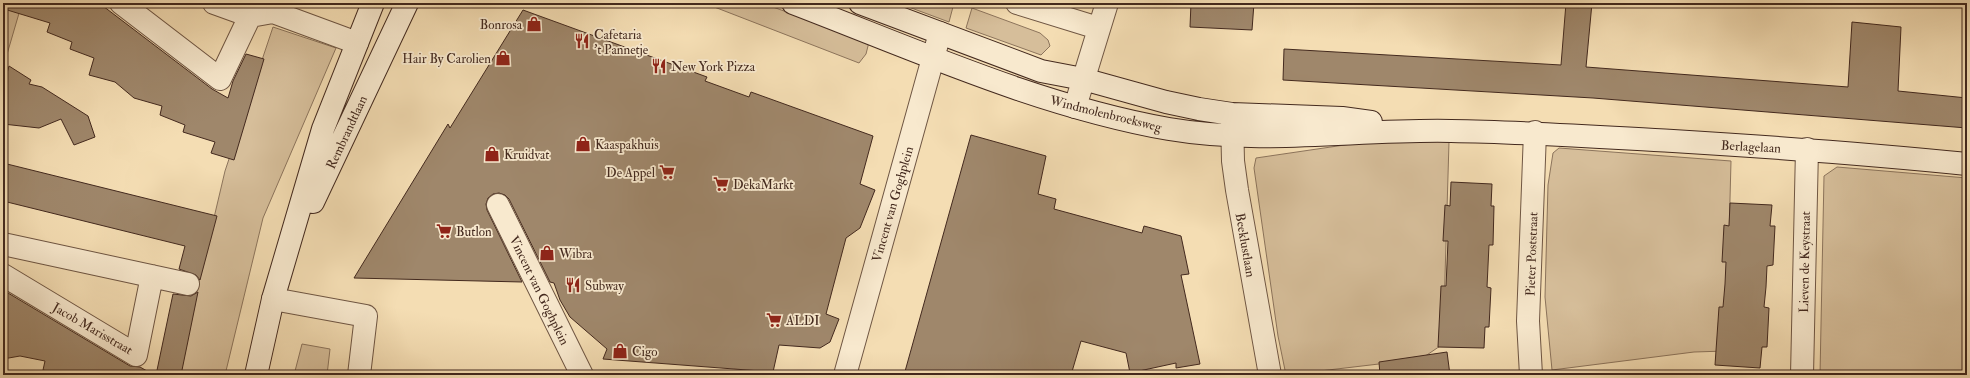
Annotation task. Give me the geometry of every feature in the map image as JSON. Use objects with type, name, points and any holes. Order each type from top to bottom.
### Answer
[{"type":"street","points":[[121,3],[220,79],[250,16]]},
{"type":"street","points":[[214,3],[250,16],[274,12],[357,43]]},
{"type":"street","name":"Rembrandtlaan","points":[[256,375],[274,299],[323,129],[373,3]]},
{"type":"street","name":"Rembrandtlaan","points":[[286,261],[406,3]]},
{"type":"street","name":"Windmolenbroeksweg","points":[[794,3],[933,59],[1075,107],[1127,121],[1172,129],[1232,136],[1436,130],[1535,132]]},
{"type":"street","name":"Windmolenbroeksweg","points":[[860,3],[1041,70],[1083,79],[1199,110],[1232,114],[1342,118],[1436,130]]},
{"type":"street","points":[[1017,3],[1098,28]]},
{"type":"street","points":[[1075,107],[1098,28],[1107,3]]},
{"type":"street","name":"Vincent van Goghplein","points":[[845,375],[940,33]]},
{"type":"street","name":"Beeklustlaan","points":[[1232,114],[1233,161],[1237,190],[1270,375]]},
{"type":"street","name":"Berlagelaan","points":[[1535,132],[1807,149],[1967,164]]},
{"type":"street","name":"Pieter Poststraat","points":[[1531,375],[1528,321],[1535,132]]},
{"type":"street","name":"Lieven de Keystraat","points":[[1802,375],[1807,149]]},
{"type":"street","name":"Vincent van Goghplein","points":[[498,205],[582,375]]},
{"type":"street","points":[[3,244],[188,284]]},
{"type":"street","name":"Jacob Marisstraat","points":[[3,275],[136,355],[152,276]]},
{"type":"street","points":[[274,299],[366,316],[359,375]]},
{"type":"shaded area","points":[[3,3],[22,3],[3,68]]},
{"type":"shaded area","points":[[704,3],[762,3],[869,42],[866,54],[859,63]]},
{"type":"shaded area","points":[[898,3],[954,3],[949,22]]},
{"type":"shaded area","points":[[972,8],[1040,33],[1048,40],[1050,46],[1041,55],[966,28]]},
{"type":"shaded area","points":[[273,27],[336,48],[263,218],[225,375],[177,375],[225,171]]},
{"type":"shaded area","points":[[1392,138],[1449,142],[1443,344],[1421,359],[1286,375],[1278,336],[1254,168],[1256,158]]},
{"type":"shaded area","points":[[1559,148],[1731,161],[1726,351],[1694,352],[1552,370],[1545,297],[1548,185],[1553,153]]},
{"type":"shaded area","points":[[1837,167],[1967,178],[1967,370],[1957,373],[1820,375],[1824,176]]},
{"type":"shaded area","points":[[302,344],[330,349],[327,375],[294,375]]},
{"type":"building","points":[[5,3],[99,3],[212,89],[228,98],[233,81],[246,54],[264,59],[234,160],[211,153],[215,142],[183,132],[185,125],[160,115],[162,106],[134,98],[115,82],[89,75],[94,58],[70,49],[72,42],[47,32],[50,23],[4,9]]},
{"type":"building","points":[[1191,3],[1254,3],[1252,30],[1190,27]]},
{"type":"building","points":[[1566,3],[1592,3],[1586,67],[1848,87],[1852,22],[1901,27],[1898,91],[1967,98],[1967,128],[1593,98],[1283,80],[1284,49],[1561,65]]},
{"type":"building","points":[[523,10],[707,77],[705,81],[749,97],[751,92],[873,136],[860,184],[875,190],[860,228],[846,238],[826,314],[839,319],[830,342],[820,348],[779,345],[773,372],[603,359],[607,349],[570,317],[560,300],[554,283],[550,282],[509,199],[505,195],[499,193],[493,194],[488,198],[486,204],[487,210],[522,282],[354,278],[448,124],[450,128]]},
{"type":"building","points":[[9,66],[31,80],[29,84],[42,87],[88,116],[95,137],[74,145],[61,119],[39,128],[3,124],[3,88]]},
{"type":"building","points":[[971,135],[1046,156],[1038,194],[1056,199],[1054,209],[1142,233],[1144,226],[1181,236],[1189,274],[1181,275],[1200,364],[1176,368],[1176,363],[1130,373],[1126,353],[1081,341],[1071,375],[904,375]]},
{"type":"building","points":[[3,163],[217,216],[200,280],[196,275],[179,269],[185,246],[3,201]]},
{"type":"building","points":[[1451,182],[1492,184],[1491,206],[1494,206],[1493,245],[1489,245],[1487,287],[1491,288],[1489,327],[1485,327],[1484,348],[1438,347],[1441,286],[1446,286],[1448,241],[1443,241],[1445,205],[1450,206]]},
{"type":"building","points":[[1730,203],[1772,205],[1770,226],[1775,226],[1773,265],[1767,266],[1764,307],[1769,308],[1767,347],[1762,347],[1760,368],[1715,365],[1719,307],[1723,307],[1725,284],[1726,262],[1722,262],[1724,225],[1729,226]]},
{"type":"building","points":[[3,290],[130,366],[140,367],[154,375],[66,375],[43,370],[45,361],[20,356],[3,359]]},
{"type":"building","points":[[198,292],[181,375],[156,375],[173,294],[191,296]]},
{"type":"building","points":[[1447,352],[1450,375],[1380,375],[1379,362]]},
{"type":"place","name":"Bonrosa","points":[[534,24]]},
{"type":"place","name":"Cafetaria 't Pannetje","points":[[582,41]]},
{"type":"place","name":"Hair By Carolien","points":[[503,58]]},
{"type":"place","name":"New York Pizza","points":[[659,66]]},
{"type":"place","name":"Kaaspakhuis","points":[[583,144]]},
{"type":"place","name":"Kruidvat","points":[[492,154]]},
{"type":"place","name":"De Appel","points":[[667,172]]},
{"type":"place","name":"DekaMarkt","points":[[721,184]]},
{"type":"place","name":"Butlon","points":[[444,231]]},
{"type":"place","name":"Wibra","points":[[547,253]]},
{"type":"place","name":"Subway","points":[[573,285]]},
{"type":"place","name":"ALDI","points":[[774,320]]},
{"type":"place","name":"Cigo","points":[[620,351]]}]
